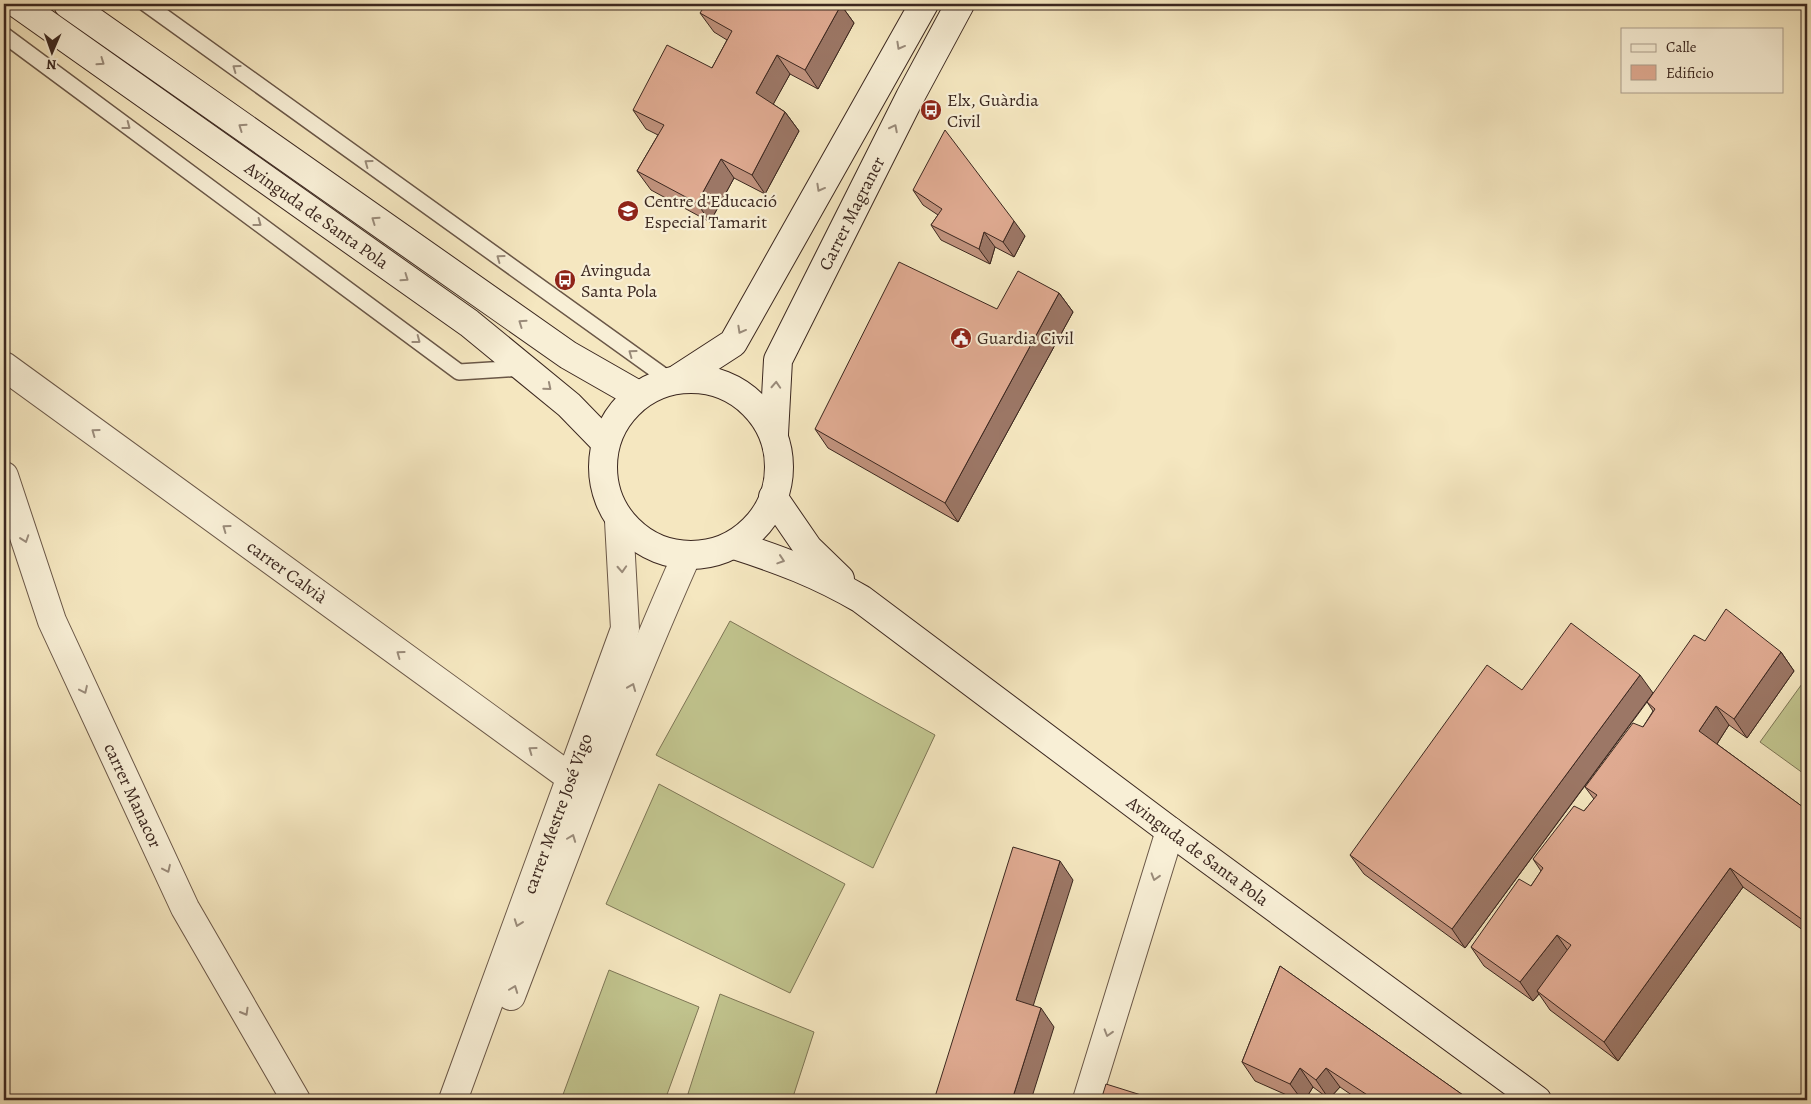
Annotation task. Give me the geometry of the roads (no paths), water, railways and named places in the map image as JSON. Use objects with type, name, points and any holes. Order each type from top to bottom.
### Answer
[{"type":"main road","name":"Avinguda de Santa Pola","points":[[18,4],[469,323],[569,405],[605,442]]},
{"type":"main road","name":"Avinguda de Santa Pola","points":[[68,4],[568,355],[638,395]]},
{"type":"main road","points":[[675,380],[722,383],[753,403],[774,434],[780,459],[779,482],[763,519],[734,545],[706,555],[686,557],[656,549],[619,521],[606,495],[601,470],[605,442],[613,423],[638,395],[675,380],[733,343],[924,4]]},
{"type":"main road","name":"Carrer Magraner","points":[[774,434],[778,360],[910,97],[960,4]]},
{"type":"main road","name":"carrer Calvià","points":[[4,366],[571,778]]},
{"type":"main road","name":"carrer Manacor","points":[[4,476],[52,621],[185,908],[296,1100]]},
{"type":"main road","name":"Avinguda de Santa Pola","points":[[773,497],[808,548],[861,599]]},
{"type":"main road","name":"carrer Mestre José Vigo","points":[[453,1100],[625,629],[619,521]]},
{"type":"main road","name":"Avinguda de Santa Pola","points":[[734,545],[788,563],[833,582],[861,599],[1170,831],[1537,1100]]},
{"type":"main road","name":"carrer Mestre José Vigo","points":[[471,1100],[591,788],[686,557]]},
{"type":"main road","points":[[1087,1100],[1170,831]]},
{"type":"lane","points":[[146,4],[675,380]]},
{"type":"lane","points":[[4,35],[459,372],[524,368]]},
{"type":"place","name":"Elx, Guàrdia Civil","points":[[931,110]]},
{"type":"place","name":"Centre d'Educació Especial Tamarit","points":[[628,211]]},
{"type":"place","name":"Avinguda Santa Pola","points":[[565,280]]},
{"type":"place","name":"Guardia Civil","points":[[961,338]]}]
